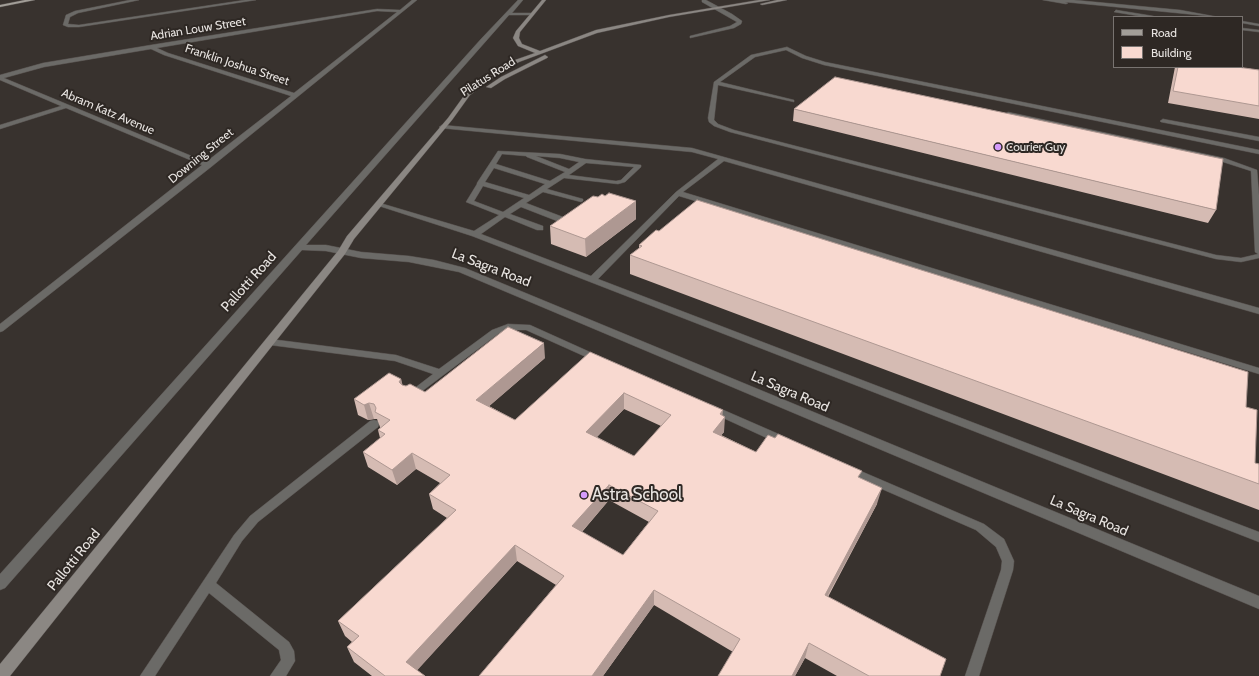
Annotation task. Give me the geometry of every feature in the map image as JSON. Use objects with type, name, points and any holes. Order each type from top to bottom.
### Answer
[{"type":"main road","points":[[0,1],[6,0]]},
{"type":"main road","points":[[0,6],[33,0]]},
{"type":"street","points":[[137,0],[77,12],[68,16],[65,25],[79,26],[254,0]]},
{"type":"street","name":"Downing Street","points":[[0,329],[416,0]]},
{"type":"street","name":"Pallotti Road","points":[[0,584],[483,40],[521,0]]},
{"type":"street","points":[[544,0],[518,32],[516,38],[520,45],[548,56]]},
{"type":"street","name":"Pilatus Road","points":[[483,91],[503,78],[548,56],[584,41],[622,30],[768,0]]},
{"type":"street","name":"Pilatus Road","points":[[458,109],[468,94],[498,72],[517,61],[568,42],[625,25],[785,0]]},
{"type":"street","points":[[692,37],[739,24],[740,22],[704,1]]},
{"type":"street","name":"Adrian Louw Street","points":[[0,77],[43,66],[369,11],[401,11]]},
{"type":"street","points":[[509,14],[532,14]]},
{"type":"street","name":"Franklin Joshua Street","points":[[151,47],[166,54],[295,95]]},
{"type":"street","name":"Abram Katz Avenue","points":[[0,77],[66,106],[208,164]]},
{"type":"street","name":"Pilatus Road","points":[[458,109],[471,100]]},
{"type":"street","points":[[0,127],[66,106]]},
{"type":"street","name":"Pallotti Road","points":[[0,676],[342,252],[350,238],[458,109]]},
{"type":"street","name":"La Sagra Road","points":[[300,247],[326,248],[342,252],[434,263],[462,270],[1259,603]]},
{"type":"lane","points":[[1045,0],[1146,16]]},
{"type":"lane","points":[[1061,0],[1180,11],[1210,16]]},
{"type":"lane","points":[[1243,22],[1259,25]]},
{"type":"lane","points":[[1243,29],[1259,31]]},
{"type":"lane","points":[[1259,152],[824,63],[804,57],[787,48],[752,56],[716,83],[710,118],[716,126],[724,129],[1216,258],[1241,260],[1259,256]]},
{"type":"lane","points":[[716,83],[792,101]]},
{"type":"lane","points":[[1004,113],[1222,159],[1254,170],[1259,252]]},
{"type":"lane","points":[[1163,121],[1259,139]]},
{"type":"lane","points":[[442,127],[521,136],[674,148],[724,158],[1259,311]]},
{"type":"lane","points":[[540,228],[470,202],[480,183],[500,152],[522,152],[639,166],[623,181],[616,183],[562,176]]},
{"type":"lane","points":[[522,152],[569,171]]},
{"type":"lane","points":[[592,280],[678,193],[724,158]]},
{"type":"lane","points":[[475,234],[585,160]]},
{"type":"lane","points":[[492,165],[551,184]]},
{"type":"lane","points":[[480,183],[530,198]]},
{"type":"lane","points":[[542,190],[580,200]]},
{"type":"lane","points":[[678,193],[1259,371]]},
{"type":"lane","points":[[378,204],[475,234],[1259,537]]},
{"type":"lane","points":[[521,204],[560,219]]},
{"type":"lane","points":[[409,397],[501,328],[514,326],[527,327],[607,363]]},
{"type":"lane","points":[[270,342],[396,358],[440,373]]},
{"type":"lane","points":[[702,405],[797,447]]},
{"type":"lane","points":[[147,676],[238,538],[254,519],[374,424]]},
{"type":"lane","points":[[841,466],[980,527],[1000,543],[1008,561],[1007,570],[972,676]]},
{"type":"lane","points":[[208,584],[284,646],[287,651],[288,661],[277,676]]},
{"type":"building","points":[[1178,68],[1243,68],[1259,70],[1259,106],[1173,91]]},
{"type":"building","name":"Courier Guy","points":[[835,77],[1223,159],[1216,210],[794,109]]},
{"type":"building","points":[[609,193],[636,201],[585,239],[550,226],[593,196],[598,197],[602,194],[605,196]]},
{"type":"building","points":[[697,200],[1248,372],[1246,407],[1257,410],[1255,463],[1259,464],[1259,484],[630,255],[642,246],[639,245],[656,230],[659,231]]},
{"type":"building","points":[[508,327],[544,343],[476,400],[515,420],[590,352],[723,410],[720,414],[725,417],[713,432],[756,452],[768,435],[775,438],[778,434],[862,471],[858,477],[882,488],[825,595],[946,659],[940,676],[869,676],[809,643],[792,676],[718,676],[740,639],[654,590],[592,676],[479,676],[564,576],[515,545],[406,662],[425,676],[385,676],[347,647],[359,636],[338,621],[456,510],[429,494],[450,475],[412,453],[392,470],[363,452],[385,434],[378,430],[390,420],[375,412],[376,408],[374,404],[369,403],[364,405],[354,399],[389,373],[401,379],[399,382],[402,385],[406,386],[410,384],[425,392]],"holes":[[[624,393],[671,415],[634,456],[586,432]],[[609,485],[658,511],[623,555],[572,526]]]},
{"type":"place","name":"Courier Guy","points":[[998,147]]},
{"type":"place","name":"Astra School","points":[[584,495]]}]
